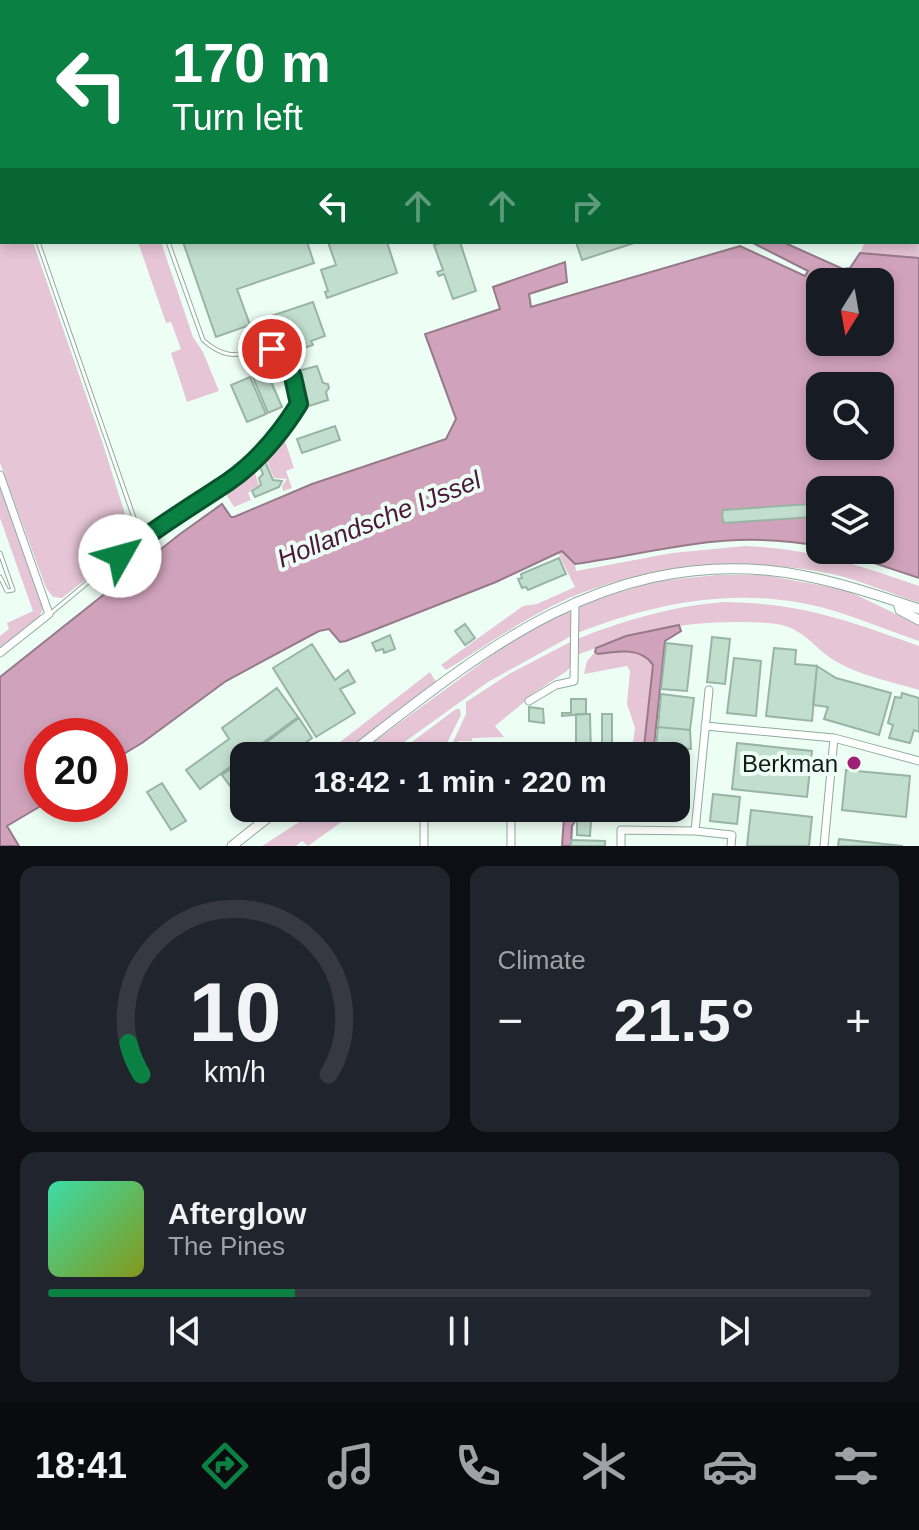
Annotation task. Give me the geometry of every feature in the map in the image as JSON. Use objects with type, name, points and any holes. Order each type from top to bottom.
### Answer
[{"type":"street","points":[[0,475],[49,614],[0,653]]},
{"type":"street","points":[[366,742],[534,621],[575,602],[646,580],[709,570],[767,570],[830,582],[919,609]]},
{"type":"street","points":[[529,701],[556,685],[574,681],[575,602]]},
{"type":"street","points":[[898,602],[900,610],[919,620]]},
{"type":"street","points":[[695,831],[709,690]]},
{"type":"street","points":[[705,726],[834,738],[919,761]]},
{"type":"street","points":[[824,846],[834,738]]},
{"type":"street","points":[[232,846],[262,822]]},
{"type":"street","points":[[424,822],[424,846]]},
{"type":"street","points":[[511,822],[511,846]]},
{"type":"street","points":[[621,846],[621,830],[732,835],[731,846]]},
{"type":"lane","points":[[39,244],[141,538]]},
{"type":"lane","points":[[49,614],[141,538],[230,481],[282,430],[299,404],[293,377],[282,352],[264,349],[238,356],[214,350],[203,340],[169,244]]},
{"type":"lane","points":[[0,553],[13,590],[7,591],[0,577]]},
{"type":"shaded area","points":[[0,244],[34,244],[103,444],[131,533],[130,545],[62,598],[53,597],[46,588],[0,463]]},
{"type":"shaded area","points":[[139,244],[162,244],[193,337],[203,352],[219,391],[187,402],[171,353],[181,349],[171,322],[166,323]]},
{"type":"shaded area","points":[[864,244],[919,244],[919,258],[860,253]]},
{"type":"shaded area","points":[[283,435],[294,468],[286,471],[292,488],[283,491],[282,486],[287,479],[274,478],[264,455]]},
{"type":"shaded area","points":[[252,464],[259,485],[248,493],[251,500],[234,507],[222,488]]},
{"type":"shaded area","points":[[0,488],[43,609],[39,617],[0,648],[0,636],[9,629],[7,623],[33,611],[0,518]]},
{"type":"shaded area","points":[[745,546],[806,553],[806,564],[852,564],[919,586],[919,603],[843,577],[801,569],[736,565],[672,570],[640,575],[579,594],[527,620],[446,670],[441,665],[523,606],[537,604],[575,587],[558,553],[562,551],[575,564],[576,571],[672,553]]},
{"type":"shaded area","points":[[717,575],[764,575],[846,590],[919,625],[919,641],[799,602],[734,598],[702,600],[639,612],[577,633],[578,607],[581,604],[657,581]]},
{"type":"shaded area","points":[[723,602],[776,606],[823,615],[919,646],[919,690],[847,667],[831,659],[799,632],[770,623],[721,622],[679,626],[640,634],[577,655],[577,639],[595,632],[667,610]]},
{"type":"shaded area","points":[[567,610],[572,614],[573,635],[488,682],[404,742],[373,742],[520,635]]},
{"type":"shaded area","points":[[574,640],[571,666],[567,671],[529,696],[495,726],[504,737],[453,742],[466,714],[466,702],[509,674]]},
{"type":"shaded area","points":[[595,652],[631,652],[650,660],[653,665],[645,742],[633,742],[635,728],[627,704],[630,671],[627,666],[584,674],[587,661]]},
{"type":"shaded area","points":[[430,672],[438,685],[361,742],[340,742]]},
{"type":"shaded area","points":[[460,709],[461,715],[448,742],[412,742]]},
{"type":"shaded area","points":[[299,822],[341,822],[308,846],[302,841],[296,846],[262,846]]},
{"type":"water","points":[[755,244],[787,244],[841,268],[806,270]]},
{"type":"water","name":"Hollandsche IJssel","points":[[740,246],[806,274],[806,356],[894,356],[894,268],[850,268],[860,253],[919,258],[919,578],[877,564],[894,564],[894,476],[806,476],[806,544],[725,541],[575,564],[562,551],[496,582],[346,641],[340,642],[329,629],[319,631],[226,681],[128,751],[128,718],[24,718],[24,816],[7,826],[19,846],[0,846],[0,677],[222,504],[234,517],[312,484],[446,439],[456,419],[425,334],[500,309],[493,287],[565,262],[567,282],[529,294],[531,307]]},
{"type":"water","points":[[679,625],[681,631],[665,641],[654,742],[645,742],[653,665],[636,653],[595,652],[596,648],[626,636]]},
{"type":"water","points":[[564,822],[575,822],[571,846],[562,846]]},
{"type":"building","points":[[184,244],[308,244],[314,263],[237,289],[250,325],[216,337]]},
{"type":"building","points":[[329,244],[388,244],[397,273],[327,298],[325,292],[328,291],[321,270],[336,265]]},
{"type":"building","points":[[461,244],[476,291],[453,299],[444,274],[439,276],[437,272],[443,270],[434,245]]},
{"type":"building","points":[[577,244],[631,244],[582,260]]},
{"type":"building","points":[[313,302],[325,336],[311,341],[313,345],[298,350],[295,347],[283,349],[271,316]]},
{"type":"building","points":[[317,366],[323,383],[328,384],[328,400],[309,406],[298,371]]},
{"type":"building","points":[[266,370],[282,407],[268,413],[252,375]]},
{"type":"building","points":[[250,377],[266,414],[247,422],[231,385]]},
{"type":"building","points":[[335,426],[340,440],[302,453],[297,439]]},
{"type":"building","points":[[263,457],[273,480],[282,481],[279,487],[255,497],[252,491],[261,485],[259,478],[263,474],[258,462]]},
{"type":"building","points":[[806,504],[806,517],[724,523],[723,510]]},
{"type":"building","points":[[559,558],[566,574],[528,590],[522,588],[518,579],[522,578],[521,574]]},
{"type":"building","points":[[465,624],[475,638],[465,645],[455,631]]},
{"type":"building","points":[[390,635],[395,649],[384,653],[383,649],[376,651],[372,643]]},
{"type":"building","points":[[712,637],[730,639],[725,684],[707,682]]},
{"type":"building","points":[[666,643],[692,646],[687,691],[661,689]]},
{"type":"building","points":[[312,644],[335,680],[348,670],[355,682],[340,689],[355,713],[316,737],[273,668]]},
{"type":"building","points":[[774,648],[796,650],[795,664],[817,666],[812,721],[766,716]]},
{"type":"building","points":[[734,658],[761,661],[756,716],[727,713]]},
{"type":"building","points":[[817,666],[836,678],[891,693],[879,735],[824,719],[828,707],[813,705]]},
{"type":"building","points":[[277,688],[298,717],[264,742],[230,742],[230,767],[200,789],[186,770],[229,739],[222,728]]},
{"type":"building","points":[[902,693],[919,698],[919,732],[914,730],[910,743],[889,738],[893,725],[888,723],[895,697],[901,698]]},
{"type":"building","points":[[661,694],[694,698],[690,730],[658,727]]},
{"type":"building","points":[[571,699],[586,699],[586,714],[562,716],[562,713],[571,713]]},
{"type":"building","points":[[529,707],[543,709],[544,723],[529,721]]},
{"type":"building","points":[[576,714],[590,714],[591,742],[576,742]]},
{"type":"building","points":[[602,714],[612,714],[612,742],[602,742]]},
{"type":"building","points":[[299,718],[312,738],[307,742],[267,742]]},
{"type":"building","points":[[658,727],[690,730],[691,749],[690,742],[656,742]]},
{"type":"building","points":[[737,743],[812,751],[807,797],[732,789]]},
{"type":"building","points":[[230,769],[230,786],[222,775]]},
{"type":"building","points":[[846,770],[910,776],[906,817],[842,810]]},
{"type":"building","points":[[162,783],[186,821],[171,830],[147,792]]},
{"type":"building","points":[[713,794],[740,797],[737,824],[710,821]]},
{"type":"building","points":[[751,810],[812,817],[809,846],[747,846]]},
{"type":"building","points":[[577,822],[591,822],[590,836],[577,835]]},
{"type":"building","points":[[839,839],[903,846],[838,846]]},
{"type":"building","points":[[571,840],[605,841],[605,846],[571,846]]},
{"type":"place","name":"Berkman","points":[[854,763]]},
{"type":"route","points":[[120,556],[178,512],[230,481],[282,430],[299,404],[293,377],[282,352],[272,349]]}]
